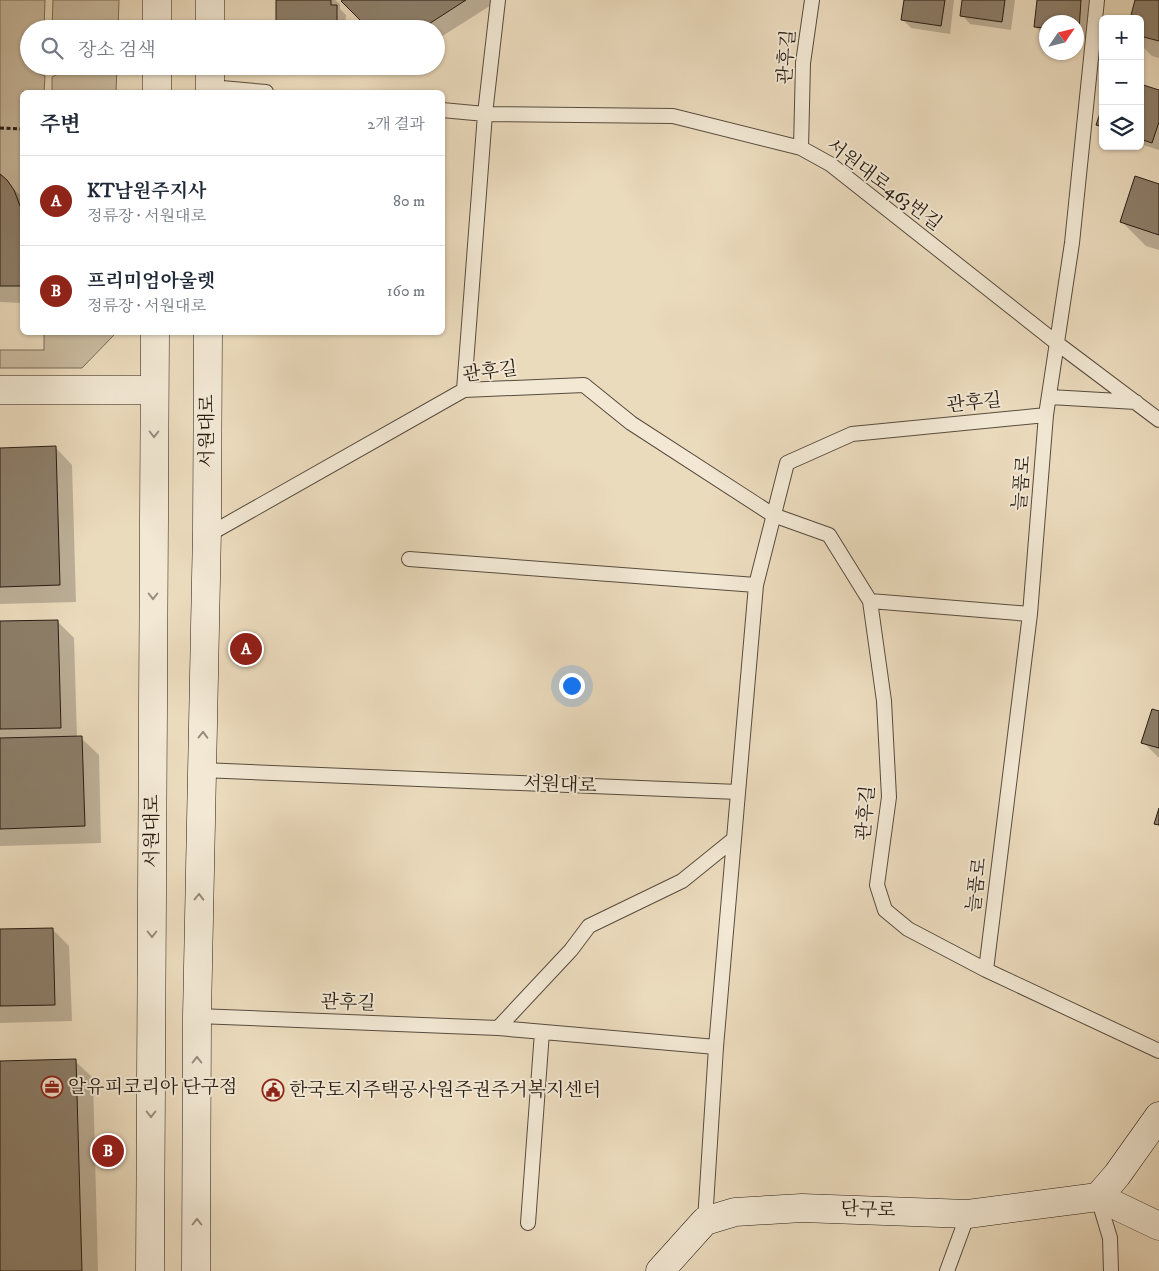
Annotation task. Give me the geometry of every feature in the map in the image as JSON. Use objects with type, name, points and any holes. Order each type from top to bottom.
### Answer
[{"type":"street","points":[[157,20],[158,0]]},
{"type":"street","points":[[210,0],[210,20]]},
{"type":"street","points":[[157,75],[157,90]]},
{"type":"street","name":"서원대로","points":[[150,1271],[155,335]]},
{"type":"street","name":"서원대로","points":[[196,1271],[197,1016],[208,335]]},
{"type":"street","points":[[0,390],[154,390]]},
{"type":"street","points":[[1159,1116],[1117,1175],[1098,1197],[1159,1226]]},
{"type":"street","name":"단구로","points":[[705,1221],[735,1212],[802,1208],[968,1214],[1098,1197]]},
{"type":"street","points":[[660,1271],[705,1221]]},
{"type":"lane","points":[[464,390],[486,114],[498,0]]},
{"type":"lane","name":"관후길","points":[[801,148],[803,63],[812,0]]},
{"type":"lane","name":"늘품로","points":[[986,970],[1030,614],[1046,415],[1072,243],[1097,0]]},
{"type":"lane","points":[[210,82],[255,90]]},
{"type":"lane","name":"서원대로463번길","points":[[445,110],[486,114],[673,116],[801,148],[830,164],[1058,344],[1159,420]]},
{"type":"lane","name":"관후길","points":[[206,536],[464,390],[584,385],[631,423],[773,515],[829,535],[870,601],[884,701],[889,798],[877,885],[885,910],[908,929],[986,970]]},
{"type":"lane","points":[[1050,397],[1136,402]]},
{"type":"lane","name":"관후길","points":[[705,1221],[716,1047],[756,585],[787,463],[852,434],[1046,415]]},
{"type":"lane","points":[[409,559],[756,585]]},
{"type":"lane","points":[[870,601],[1030,614]]},
{"type":"lane","name":"서원대로","points":[[202,770],[738,792]]},
{"type":"lane","points":[[498,1028],[572,950],[589,926],[682,881],[734,838]]},
{"type":"lane","points":[[986,970],[1159,1051]]},
{"type":"lane","name":"관후길","points":[[197,1016],[498,1028],[716,1047]]},
{"type":"lane","points":[[528,1223],[542,1032]]},
{"type":"lane","points":[[1098,1197],[1110,1238],[1111,1271]]},
{"type":"lane","points":[[947,1271],[968,1214]]},
{"type":"path","points":[[0,128],[20,129]]},
{"type":"shaded area","points":[[0,0],[45,0],[44,20],[20,20],[20,75],[45,76],[44,90],[20,90],[20,206],[12,187],[0,174]]},
{"type":"shaded area","points":[[53,0],[119,0],[118,20],[52,20]]},
{"type":"shaded area","points":[[56,75],[117,75],[116,90],[52,90],[52,77]]},
{"type":"shaded area","points":[[44,335],[114,335],[82,368],[0,368],[0,350],[44,350]]},
{"type":"building","points":[[276,0],[331,0],[331,5],[337,5],[337,20],[276,20]]},
{"type":"building","points":[[466,0],[435,20],[360,20],[341,1]]},
{"type":"building","points":[[904,0],[945,0],[941,26],[901,20]]},
{"type":"building","points":[[962,0],[1005,0],[1002,22],[960,16]]},
{"type":"building","points":[[1037,0],[1081,0],[1080,15],[1039,15],[1039,27],[1034,27]]},
{"type":"building","points":[[1135,0],[1159,0],[1159,41],[1144,37],[1144,15],[1131,15]]},
{"type":"building","points":[[1144,85],[1159,90],[1159,122],[1152,143],[1144,140]]},
{"type":"building","points":[[0,174],[14,190],[20,206],[20,286],[0,286]]},
{"type":"building","points":[[1135,176],[1159,184],[1159,235],[1120,222]]},
{"type":"building","points":[[56,446],[60,585],[0,587],[0,448]]},
{"type":"building","points":[[58,620],[61,728],[0,729],[0,621]]},
{"type":"building","points":[[1152,709],[1159,711],[1159,748],[1141,743]]},
{"type":"building","points":[[82,736],[85,826],[0,829],[0,738]]},
{"type":"building","points":[[1159,808],[1159,825],[1154,824]]},
{"type":"building","points":[[53,928],[55,1005],[0,1006],[0,929]]},
{"type":"building","points":[[76,1059],[82,1271],[0,1271],[0,1061]]},
{"type":"place","name":"KT남원주지사","points":[[246,649]]},
{"type":"place","name":"알유피코리아 단구점","points":[[52,1087]]},
{"type":"place","name":"한국토지주택공사원주권주거복지센터","points":[[273,1090]]},
{"type":"place","name":"프리미엄아울렛","points":[[108,1151]]}]
